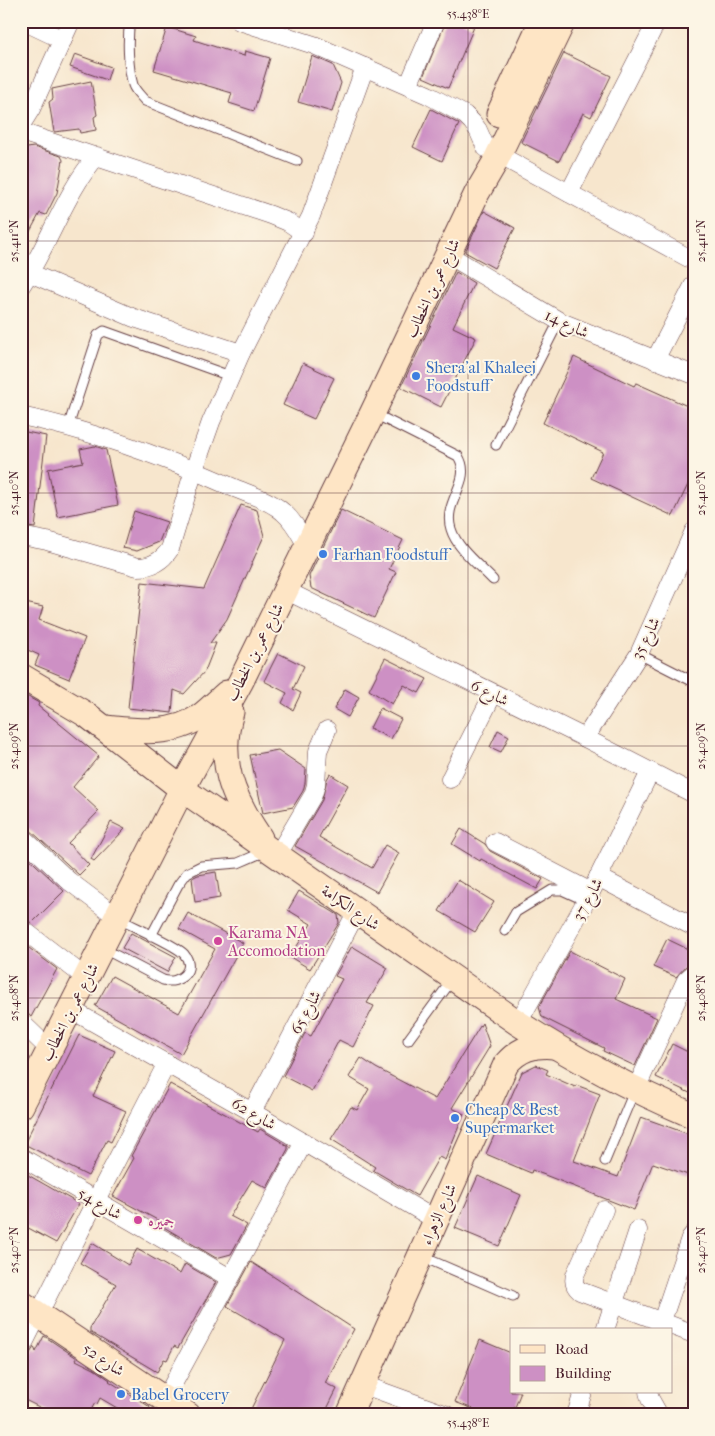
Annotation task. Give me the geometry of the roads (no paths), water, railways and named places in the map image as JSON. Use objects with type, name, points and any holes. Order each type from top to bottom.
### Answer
[{"type":"main road","name":"شارع عمر بن الخطاب","points":[[25,1089],[50,1050],[182,788],[240,681],[373,412],[477,193],[492,151],[532,65],[542,21]]},
{"type":"main road","name":"شارع عمر بن الخطاب","points":[[492,151],[498,116],[563,21]]},
{"type":"main road","name":"شارع الكرامة","points":[[21,676],[68,702],[105,728],[182,788],[273,853],[518,1023],[554,1046],[636,1089],[694,1116]]},
{"type":"main road","points":[[105,728],[156,731],[172,729],[187,724],[201,716],[240,681]]},
{"type":"main road","points":[[240,681],[227,730],[226,762],[229,778],[241,808],[273,853]]},
{"type":"main road","name":"شارع الزهراء","points":[[349,1415],[506,1064],[522,1050],[537,1045],[554,1046]]},
{"type":"main road","name":"شارع 52","points":[[30,1309],[188,1415]]},
{"type":"street","points":[[23,21],[63,40]]},
{"type":"street","points":[[21,125],[31,109],[72,21]]},
{"type":"street","points":[[239,21],[314,45],[408,86],[465,115],[482,118],[498,116]]},
{"type":"street","points":[[408,86],[436,21]]},
{"type":"street","points":[[569,193],[657,21]]},
{"type":"street","points":[[21,536],[47,541],[138,566],[153,564],[166,555],[170,549],[210,422],[230,376],[304,232],[318,199],[365,67]]},
{"type":"street","points":[[465,115],[492,151],[694,261]]},
{"type":"street","points":[[21,132],[272,215],[304,232]]},
{"type":"street","points":[[97,156],[80,180],[26,279],[134,318],[242,353]]},
{"type":"street","name":"شارع 14","points":[[447,254],[559,320],[694,375]]},
{"type":"street","points":[[655,360],[694,284]]},
{"type":"street","points":[[21,416],[68,427],[126,445],[194,470],[275,506],[283,511],[296,527],[307,546]]},
{"type":"street","name":"شارع 35","points":[[585,738],[638,654],[694,531]]},
{"type":"street","name":"شارع 6","points":[[286,590],[694,794]]},
{"type":"street","points":[[450,779],[492,694]]},
{"type":"street","points":[[273,853],[313,795],[316,786],[318,751],[327,730]]},
{"type":"street","name":"شارع 37","points":[[518,1023],[592,890],[650,772]]},
{"type":"street","points":[[21,836],[69,881],[117,917]]},
{"type":"street","points":[[495,842],[592,890],[694,927]]},
{"type":"street","name":"شارع 65","points":[[252,1112],[357,911]]},
{"type":"street","points":[[21,928],[86,978]]},
{"type":"street","points":[[636,1089],[686,980],[694,973]]},
{"type":"street","name":"شارع 62","points":[[70,1009],[252,1112],[436,1220]]},
{"type":"street","points":[[21,1022],[50,1050]]},
{"type":"street","points":[[21,1349],[30,1309],[96,1200],[167,1063]]},
{"type":"street","points":[[165,1399],[304,1142]]},
{"type":"street","name":"شارع 54","points":[[21,1157],[230,1278]]},
{"type":"street","points":[[604,1210],[574,1279],[574,1284],[580,1291],[614,1303],[660,1326],[690,1238],[694,1233]]},
{"type":"street","points":[[606,1328],[638,1230]]},
{"type":"street","points":[[672,1329],[694,1334]]},
{"type":"street","points":[[364,1385],[447,1415]]},
{"type":"street","points":[[576,1415],[582,1394]]},
{"type":"street","points":[[649,1394],[659,1415]]},
{"type":"lane","points":[[130,21],[128,31],[133,87],[145,101],[297,161]]},
{"type":"lane","points":[[496,445],[559,320]]},
{"type":"lane","points":[[68,427],[98,335],[104,331],[230,376]]},
{"type":"lane","points":[[373,412],[458,456],[463,463],[464,472],[449,511],[451,531],[462,548],[493,580]]},
{"type":"lane","points":[[638,654],[694,682]]},
{"type":"lane","points":[[151,936],[178,885],[187,873],[201,866],[238,863],[273,853]]},
{"type":"lane","points":[[505,931],[516,912],[552,890],[592,890]]},
{"type":"lane","points":[[101,948],[169,982],[182,978],[186,972],[188,966],[183,953],[117,917]]},
{"type":"lane","points":[[408,1040],[453,978]]},
{"type":"lane","points":[[605,1161],[636,1089]]},
{"type":"lane","points":[[420,1256],[513,1296]]},
{"type":"place","name":"Shera'al Khaleej Foodstuff","points":[[416,376]]},
{"type":"place","name":"Farhan Foodstuff","points":[[323,554]]},
{"type":"place","name":"Karama NA Accomodation","points":[[218,941]]},
{"type":"place","name":"Cheap & Best Supermarket","points":[[455,1118]]},
{"type":"place","name":"جميره","points":[[138,1220]]},
{"type":"place","name":"Babel Grocery","points":[[121,1394]]}]
